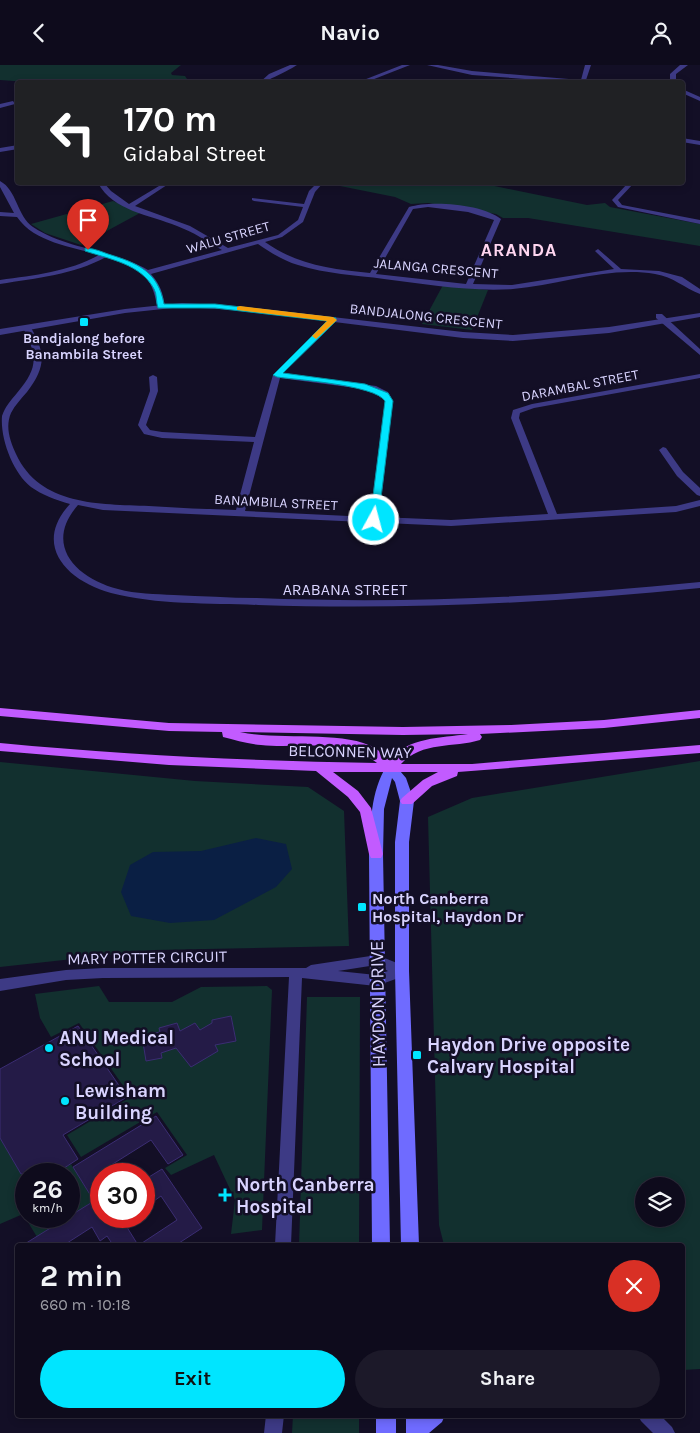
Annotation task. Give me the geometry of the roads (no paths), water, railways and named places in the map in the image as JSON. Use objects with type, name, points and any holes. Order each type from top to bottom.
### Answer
[{"type":"main road","name":"BELCONNEN WAY","points":[[0,712],[195,728],[398,731],[511,729],[700,715]]},
{"type":"main road","points":[[195,728],[260,741],[345,743],[370,751],[391,768],[396,759],[414,747],[434,741],[469,738],[511,729]]},
{"type":"main road","name":"BELCONNEN WAY","points":[[0,747],[80,755],[320,768],[472,768],[700,749]]},
{"type":"main road","points":[[320,768],[353,794],[366,811],[376,854]]},
{"type":"main road","name":"HAYDON DRIVE","points":[[381,1243],[376,981],[376,854],[380,791],[383,781],[391,768],[400,781],[407,801],[402,842],[402,971],[410,1243]]},
{"type":"main road","points":[[407,801],[422,785],[438,777],[472,768]]},
{"type":"main road","points":[[386,1418],[386,1433]]},
{"type":"main road","points":[[416,1427],[430,1418]]},
{"type":"street","points":[[264,80],[291,65]]},
{"type":"street","points":[[366,80],[407,65]]},
{"type":"street","points":[[430,65],[460,71],[570,80]]},
{"type":"street","points":[[504,75],[508,65]]},
{"type":"street","points":[[583,80],[588,65]]},
{"type":"street","points":[[672,80],[674,73],[685,65]]},
{"type":"street","points":[[685,92],[700,99]]},
{"type":"street","points":[[0,106],[13,103]]},
{"type":"street","points":[[685,140],[700,143]]},
{"type":"street","points":[[0,149],[15,147]]},
{"type":"street","points":[[0,183],[8,192],[18,215],[30,228],[43,235],[127,262],[146,273],[158,289],[161,307]]},
{"type":"street","points":[[103,185],[109,193],[130,207],[179,223],[228,251]]},
{"type":"street","points":[[130,207],[164,185]]},
{"type":"street","name":"WALU STREET","points":[[146,273],[280,236],[300,221],[312,191],[318,185]]},
{"type":"street","points":[[629,185],[615,200],[620,206],[700,222]]},
{"type":"street","points":[[254,199],[307,206]]},
{"type":"street","points":[[372,275],[410,208],[430,205],[487,214],[498,219],[469,286]]},
{"type":"street","points":[[0,214],[18,215]]},
{"type":"street","name":"JALANGA CRESCENT","points":[[260,242],[280,255],[304,265],[372,275],[469,286],[513,287],[620,271],[642,270],[662,273],[680,279],[700,292]]},
{"type":"street","points":[[598,251],[620,271]]},
{"type":"street","points":[[0,282],[65,272],[86,265],[104,255]]},
{"type":"street","name":"BANDJALONG CRESCENT","points":[[0,332],[161,307],[215,306],[488,337],[525,338],[609,330],[700,309]]},
{"type":"street","name":"BANDJALONG CRESCENT","points":[[662,318],[700,315]]},
{"type":"street","points":[[662,318],[700,353]]},
{"type":"street","points":[[240,514],[277,375],[333,320]]},
{"type":"street","name":"BANAMBILA STREET","points":[[27,328],[36,348],[39,362],[34,375],[6,414],[4,435],[14,462],[24,477],[42,491],[75,503],[103,507],[451,523],[676,509],[700,503]]},
{"type":"street","points":[[277,375],[365,386],[385,394],[389,401],[374,520]]},
{"type":"street","name":"DARAMBAL STREET","points":[[553,516],[515,418],[516,412],[532,406],[700,376]]},
{"type":"street","points":[[152,377],[154,391],[142,425],[147,432],[162,435],[259,440]]},
{"type":"street","points":[[663,450],[680,474],[700,493]]},
{"type":"street","name":"ARABANA STREET","points":[[75,503],[62,518],[56,535],[60,553],[68,564],[92,583],[118,593],[138,596],[282,603],[418,604],[550,599],[700,585]]},
{"type":"street","points":[[377,960],[402,971]]},
{"type":"street","name":"MARY POTTER CIRCUIT","points":[[296,973],[377,960]]},
{"type":"street","name":"MARY POTTER CIRCUIT","points":[[0,985],[66,975],[103,973],[296,973],[376,981],[402,971]]},
{"type":"street","points":[[284,1243],[296,973]]},
{"type":"street","points":[[274,1433],[275,1418]]},
{"type":"street","points":[[650,1418],[666,1433]]},
{"type":"water","points":[[256,838],[286,844],[292,869],[276,887],[214,920],[170,923],[131,916],[121,892],[130,865],[153,852],[201,851]]},
{"type":"place","name":"Bandjalong before Banambila Street","points":[[84,322]]},
{"type":"place","name":"North Canberra Hospital, Haydon Dr","points":[[362,907]]},
{"type":"place","name":"ANU Medical School","points":[[49,1048]]},
{"type":"place","name":"Haydon Drive opposite Calvary Hospital","points":[[417,1055]]},
{"type":"place","name":"Lewisham Building","points":[[65,1101]]},
{"type":"place","name":"North Canberra Hospital","points":[[225,1195]]},
{"type":"district","name":"ARANDA","points":[[519,250]]}]
